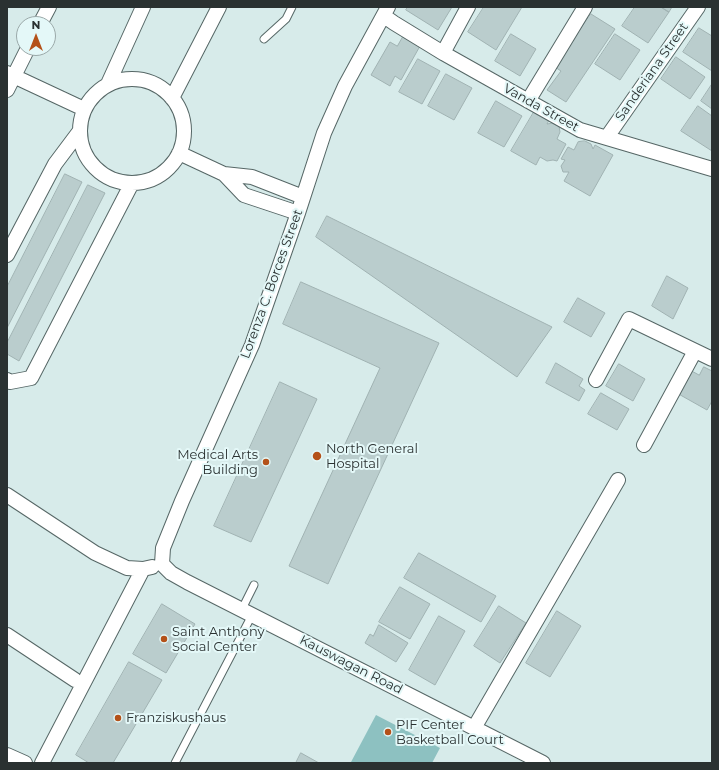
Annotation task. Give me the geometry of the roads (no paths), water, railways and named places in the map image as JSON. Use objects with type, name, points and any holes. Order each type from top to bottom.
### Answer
[{"type":"street","points":[[44,16],[49,7]]},
{"type":"street","points":[[108,84],[143,7]]},
{"type":"street","points":[[172,98],[220,7]]},
{"type":"street","points":[[443,53],[468,7]]},
{"type":"street","points":[[528,101],[585,7]]},
{"type":"street","name":"Sanderiana Street","points":[[607,137],[698,7]]},
{"type":"street","name":"Vanda Street","points":[[386,11],[394,23],[443,53],[580,130],[712,169]]},
{"type":"street","name":"Lorenza C. Borces Street","points":[[162,564],[163,548],[182,501],[252,345],[298,214],[324,133],[345,86],[386,11]]},
{"type":"street","points":[[7,90],[11,74],[23,56]]},
{"type":"street","points":[[11,74],[84,109]]},
{"type":"street","points":[[119,80],[143,80],[164,90],[172,98],[179,108],[183,119],[184,130],[183,142],[179,153],[169,167],[155,178],[144,182],[132,183],[115,180],[99,172],[91,164],[81,143],[79,132],[80,120],[90,99],[98,90],[119,80]]},
{"type":"street","points":[[7,255],[55,164],[79,132]]},
{"type":"street","points":[[179,153],[224,174],[252,177],[303,197]]},
{"type":"street","points":[[224,174],[244,195],[298,214]]},
{"type":"street","points":[[7,380],[10,382],[31,378],[132,183]]},
{"type":"street","points":[[596,380],[630,319],[712,359]]},
{"type":"street","points":[[644,445],[695,351]]},
{"type":"street","points":[[474,728],[618,480]]},
{"type":"street","points":[[7,494],[95,553],[128,568],[144,569],[156,567],[162,564]]},
{"type":"street","name":"Kauswagan Road","points":[[162,564],[171,573],[187,582],[392,685],[540,762]]},
{"type":"street","points":[[42,763],[144,569]]},
{"type":"street","points":[[7,635],[75,680]]},
{"type":"street","points":[[7,755],[25,763]]},
{"type":"lane","points":[[264,39],[286,19],[292,7]]},
{"type":"lane","points":[[174,763],[247,612],[254,585]]},
{"type":"place","name":"North General Hospital","points":[[317,456]]},
{"type":"place","name":"Medical Arts Building","points":[[266,462]]},
{"type":"place","name":"Saint Anthony Social Center","points":[[164,639]]},
{"type":"place","name":"Franziskushaus","points":[[118,718]]},
{"type":"place","name":"PIF Center Basketball Court","points":[[388,732]]}]
